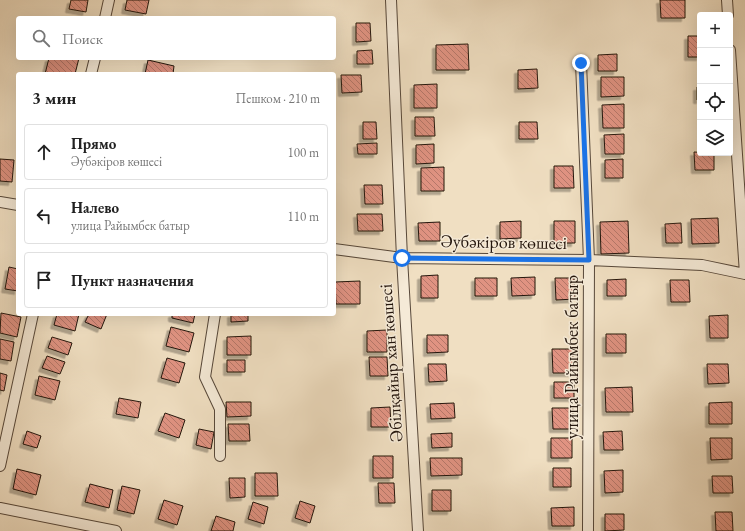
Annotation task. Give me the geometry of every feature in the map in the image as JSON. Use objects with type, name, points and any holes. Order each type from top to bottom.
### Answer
[{"type":"street","points":[[105,16],[109,0]]},
{"type":"street","name":"Әбілқайыр хан көшесі","points":[[391,0],[402,258],[418,531]]},
{"type":"street","points":[[727,0],[728,12]]},
{"type":"street","points":[[92,72],[94,60]]},
{"type":"street","name":"улица Райымбек батыр","points":[[581,63],[589,260],[588,531]]},
{"type":"street","points":[[733,74],[741,138],[745,274]]},
{"type":"street","points":[[0,202],[16,205]]},
{"type":"street","name":"Әубәкіров көшесі","points":[[336,248],[402,258],[589,260],[702,264],[745,274]]},
{"type":"street","points":[[0,466],[33,316]]},
{"type":"street","points":[[216,316],[205,377],[220,409],[220,456]]},
{"type":"street","points":[[0,508],[116,531]]},
{"type":"building","points":[[71,0],[88,0],[86,12],[69,9]]},
{"type":"building","points":[[127,0],[149,0],[146,14],[125,10]]},
{"type":"building","points":[[660,0],[685,0],[685,18],[661,18]]},
{"type":"building","points":[[356,23],[370,23],[371,41],[356,42]]},
{"type":"building","points":[[688,36],[697,36],[697,57],[688,57]]},
{"type":"building","points":[[468,44],[469,70],[436,70],[436,45]]},
{"type":"building","points":[[372,50],[373,64],[357,64],[357,51]]},
{"type":"building","points":[[617,54],[617,71],[598,71],[598,55]]},
{"type":"building","points":[[48,60],[78,60],[76,72],[46,72]]},
{"type":"building","points":[[148,60],[174,66],[173,72],[145,72]]},
{"type":"building","points":[[537,69],[538,88],[518,89],[518,70]]},
{"type":"building","points":[[341,75],[361,75],[362,92],[342,93]]},
{"type":"building","points":[[601,77],[624,77],[624,96],[601,97]]},
{"type":"building","points":[[437,84],[437,108],[414,108],[414,85]]},
{"type":"building","points":[[624,104],[624,128],[603,128],[602,105]]},
{"type":"building","points":[[415,117],[434,117],[435,136],[415,136]]},
{"type":"building","points":[[363,122],[376,122],[377,139],[363,139]]},
{"type":"building","points":[[519,122],[537,122],[538,139],[519,139]]},
{"type":"building","points":[[624,134],[624,154],[605,154],[604,135]]},
{"type":"building","points":[[377,143],[377,154],[358,154],[357,144]]},
{"type":"building","points":[[434,144],[434,163],[416,164],[416,145]]},
{"type":"building","points":[[694,152],[697,152],[697,156],[714,156],[714,170],[695,170]]},
{"type":"building","points":[[0,159],[14,160],[12,182],[0,181]]},
{"type":"building","points":[[623,159],[623,178],[605,178],[605,160]]},
{"type":"building","points":[[554,166],[573,166],[574,188],[554,188]]},
{"type":"building","points":[[444,167],[444,191],[421,191],[421,168]]},
{"type":"building","points":[[364,185],[382,185],[383,204],[365,204]]},
{"type":"building","points":[[357,214],[382,214],[383,231],[358,231]]},
{"type":"building","points":[[718,218],[719,243],[692,244],[691,219]]},
{"type":"building","points":[[521,221],[521,238],[500,239],[500,222]]},
{"type":"building","points":[[554,221],[575,221],[575,243],[554,243]]},
{"type":"building","points":[[628,221],[629,253],[601,254],[600,222]]},
{"type":"building","points":[[440,222],[440,241],[419,241],[418,223]]},
{"type":"building","points":[[681,223],[682,243],[666,243],[665,224]]},
{"type":"building","points":[[9,267],[16,269],[16,291],[5,289]]},
{"type":"building","points":[[438,275],[438,298],[421,298],[421,276]]},
{"type":"building","points":[[535,277],[535,295],[512,296],[511,278]]},
{"type":"building","points":[[475,278],[497,278],[497,296],[475,296]]},
{"type":"building","points":[[555,278],[574,278],[575,299],[556,300]]},
{"type":"building","points":[[626,279],[626,296],[607,296],[607,280]]},
{"type":"building","points":[[670,280],[689,280],[690,302],[671,302]]},
{"type":"building","points":[[360,281],[360,304],[336,304],[336,282]]},
{"type":"building","points":[[1,313],[21,317],[17,337],[0,333]]},
{"type":"building","points":[[728,315],[728,338],[710,338],[709,316]]},
{"type":"building","points":[[56,316],[79,316],[75,331],[54,325]]},
{"type":"building","points":[[88,316],[106,316],[101,329],[85,322]]},
{"type":"building","points":[[172,316],[195,316],[193,323],[172,318]]},
{"type":"building","points":[[231,316],[248,316],[248,321],[231,322]]},
{"type":"building","points":[[171,327],[194,333],[189,352],[166,346]]},
{"type":"building","points":[[387,330],[387,352],[367,352],[367,331]]},
{"type":"building","points":[[606,334],[626,334],[626,353],[606,353]]},
{"type":"building","points":[[427,335],[448,335],[448,352],[427,353]]},
{"type":"building","points":[[251,336],[251,355],[227,355],[227,337]]},
{"type":"building","points":[[52,337],[72,343],[68,355],[48,348]]},
{"type":"building","points":[[0,339],[14,342],[11,361],[0,359]]},
{"type":"building","points":[[552,349],[573,349],[573,373],[553,373]]},
{"type":"building","points":[[47,356],[65,362],[60,374],[42,368]]},
{"type":"building","points":[[369,357],[387,357],[388,376],[370,376]]},
{"type":"building","points":[[167,358],[185,363],[179,383],[161,378]]},
{"type":"building","points":[[227,360],[245,360],[245,372],[227,372]]},
{"type":"building","points":[[428,364],[446,364],[447,381],[429,382]]},
{"type":"building","points":[[707,364],[728,364],[729,383],[708,384]]},
{"type":"building","points":[[0,373],[7,375],[4,391],[0,390]]},
{"type":"building","points":[[39,376],[60,381],[55,400],[35,395]]},
{"type":"building","points":[[554,382],[574,382],[574,398],[554,398]]},
{"type":"building","points":[[632,387],[633,412],[606,412],[605,388]]},
{"type":"building","points":[[119,398],[141,402],[138,418],[116,414]]},
{"type":"building","points":[[226,402],[251,402],[251,416],[227,417]]},
{"type":"building","points":[[732,402],[732,424],[709,424],[709,403]]},
{"type":"building","points":[[454,403],[455,418],[431,419],[430,404]]},
{"type":"building","points":[[390,407],[391,427],[371,427],[371,408]]},
{"type":"building","points":[[552,408],[573,408],[573,429],[553,429]]},
{"type":"building","points":[[165,413],[185,420],[179,438],[158,431]]},
{"type":"building","points":[[228,424],[249,424],[250,441],[229,441]]},
{"type":"building","points":[[199,429],[214,432],[211,449],[196,445]]},
{"type":"building","points":[[27,431],[41,436],[37,448],[23,444]]},
{"type":"building","points":[[622,431],[623,450],[604,450],[603,432]]},
{"type":"building","points":[[452,433],[452,447],[432,448],[431,434]]},
{"type":"building","points":[[551,438],[572,438],[572,458],[551,458]]},
{"type":"building","points":[[710,438],[732,438],[732,459],[711,460]]},
{"type":"building","points":[[373,456],[393,456],[393,478],[373,478]]},
{"type":"building","points":[[430,458],[462,458],[462,475],[431,476]]},
{"type":"building","points":[[553,468],[571,468],[571,487],[553,487]]},
{"type":"building","points":[[17,469],[41,475],[36,495],[13,489]]},
{"type":"building","points":[[623,470],[623,492],[605,493],[604,471]]},
{"type":"building","points":[[255,473],[277,473],[278,496],[255,496]]},
{"type":"building","points":[[712,476],[732,476],[733,493],[713,493]]},
{"type":"building","points":[[229,478],[245,478],[245,497],[230,498]]},
{"type":"building","points":[[378,483],[394,483],[395,503],[379,503]]},
{"type":"building","points":[[90,484],[113,490],[109,508],[85,502]]},
{"type":"building","points":[[122,486],[140,490],[134,514],[117,510]]},
{"type":"building","points":[[432,490],[451,490],[451,511],[432,511]]},
{"type":"building","points":[[164,500],[183,506],[177,525],[158,519]]},
{"type":"building","points":[[300,501],[315,506],[310,523],[295,518]]},
{"type":"building","points":[[253,502],[268,507],[264,524],[248,519]]},
{"type":"building","points":[[574,507],[574,526],[552,526],[551,508]]},
{"type":"building","points":[[715,512],[732,512],[733,531],[716,531]]},
{"type":"building","points":[[605,514],[624,514],[624,530],[605,531]]},
{"type":"building","points":[[216,516],[235,522],[233,531],[211,531]]},
{"type":"route","points":[[402,258],[589,260],[581,63]]}]
